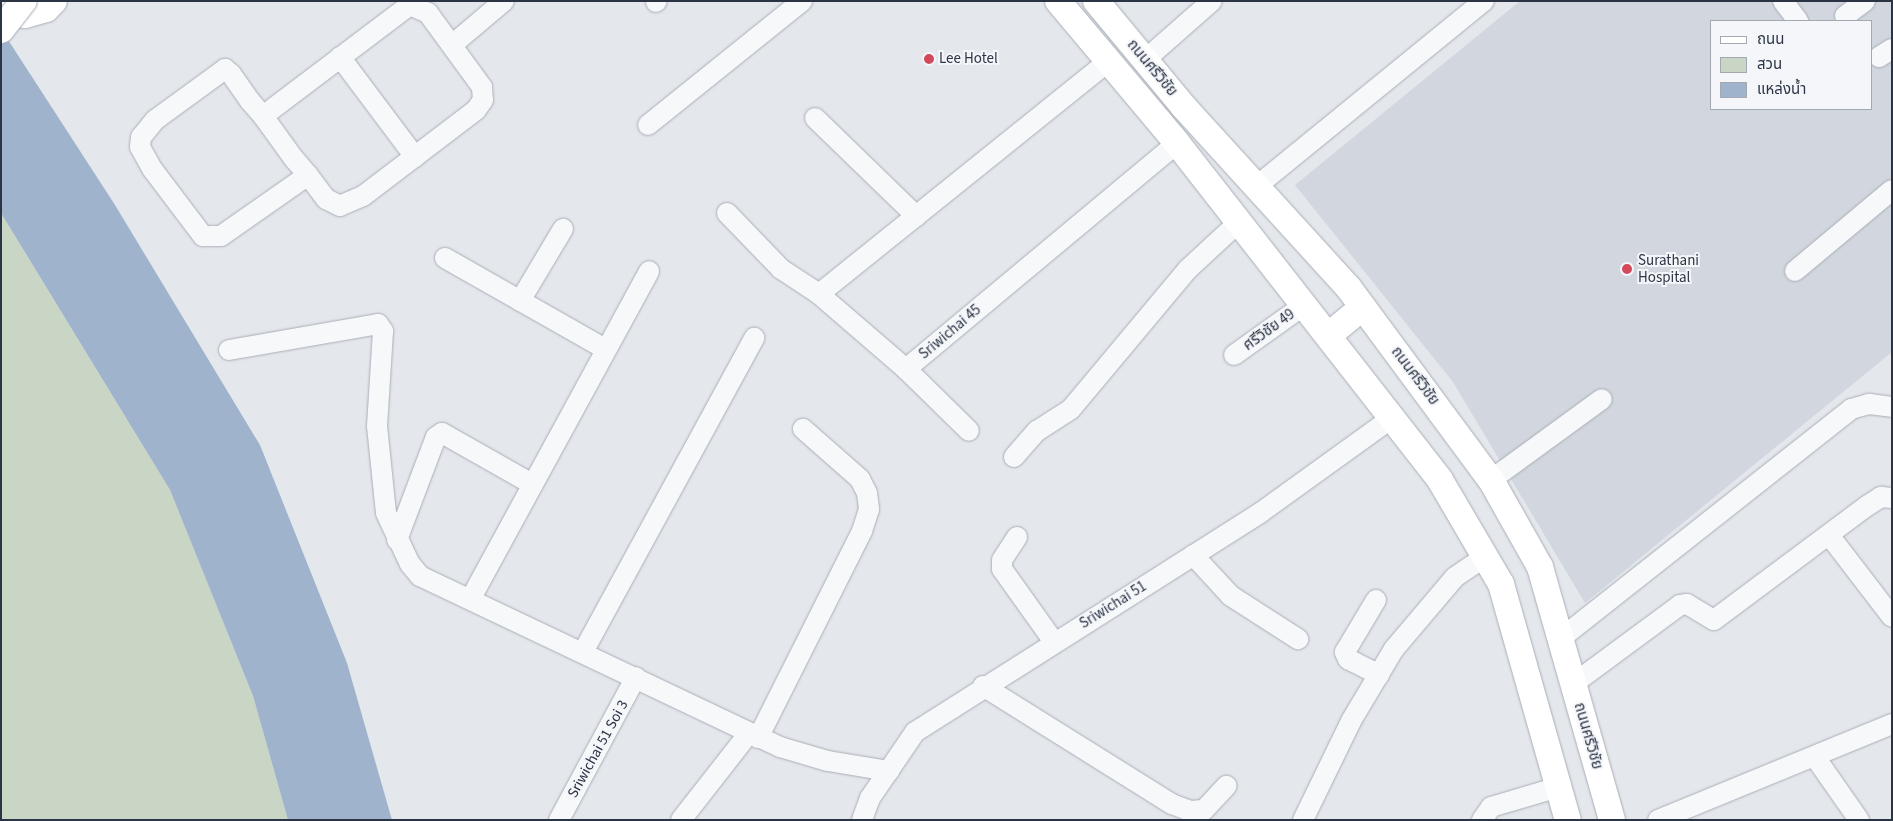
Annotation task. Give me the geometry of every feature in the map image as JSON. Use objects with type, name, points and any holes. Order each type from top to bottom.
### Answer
[{"type":"main road","points":[[1,30],[24,1]]},
{"type":"main road","points":[[1,2],[25,15],[46,9],[54,1]]},
{"type":"main road","name":"ถนนศรีวิชัย","points":[[1058,1],[1177,143],[1393,417],[1440,480],[1501,584],[1568,820]]},
{"type":"main road","name":"ถนนศรีวิชัย","points":[[1096,1],[1145,60],[1363,307],[1491,480],[1540,568],[1612,820]]},
{"type":"main road","points":[[1329,335],[1363,307]]},
{"type":"street","points":[[452,45],[504,1]]},
{"type":"street","points":[[648,125],[802,1]]},
{"type":"street","points":[[1145,60],[1212,1]]},
{"type":"street","points":[[1257,186],[1484,1]]},
{"type":"street","points":[[1783,1],[1797,20]]},
{"type":"street","points":[[1845,16],[1865,1]]},
{"type":"street","points":[[263,116],[410,5],[428,13],[482,87],[483,100],[415,157],[363,196],[340,206],[326,199],[231,74],[221,69],[145,130],[140,147],[199,234],[212,238],[308,176]]},
{"type":"street","points":[[340,57],[415,157]]},
{"type":"street","points":[[819,294],[1109,61]]},
{"type":"street","points":[[815,118],[916,216]]},
{"type":"street","name":"Sriwichai 45","points":[[727,213],[781,269],[819,294],[906,369],[1177,143]]},
{"type":"street","points":[[1795,271],[1892,190]]},
{"type":"street","points":[[1014,457],[1037,431],[1070,409],[1188,270],[1239,222]]},
{"type":"street","points":[[520,300],[563,230]]},
{"type":"street","points":[[446,258],[605,349]]},
{"type":"street","points":[[471,598],[649,271]]},
{"type":"street","name":"ศรีวิชัย 49","points":[[1234,355],[1304,305]]},
{"type":"street","points":[[229,350],[367,324],[380,327],[378,447],[386,513],[397,540],[420,576],[471,598],[753,736],[803,755],[889,772]]},
{"type":"street","points":[[583,652],[754,338]]},
{"type":"street","points":[[906,369],[969,431]]},
{"type":"street","points":[[1491,480],[1602,399]]},
{"type":"street","points":[[1560,639],[1851,409],[1869,404],[1892,407]]},
{"type":"street","name":"Sriwichai 51","points":[[862,820],[870,798],[915,732],[983,686],[1193,555],[1393,417]]},
{"type":"street","points":[[681,820],[753,736],[862,531],[868,509],[868,493],[860,479],[803,429]]},
{"type":"street","points":[[397,540],[436,437],[442,434],[532,484]]},
{"type":"street","points":[[1573,684],[1680,604],[1694,607],[1714,620],[1881,497],[1892,498]]},
{"type":"street","points":[[1829,535],[1892,617]]},
{"type":"street","points":[[1017,537],[1002,560],[1002,568],[1054,642]]},
{"type":"street","points":[[1193,555],[1231,596],[1298,639]]},
{"type":"street","points":[[1303,820],[1351,721],[1394,649],[1455,577],[1485,557]]},
{"type":"street","points":[[1376,600],[1345,652],[1348,659],[1379,675]]},
{"type":"street","name":"Sriwichai 51 Soi 3","points":[[559,820],[636,678]]},
{"type":"street","points":[[983,686],[1172,804],[1190,811],[1204,810],[1226,786]]},
{"type":"street","points":[[1658,820],[1892,724]]},
{"type":"street","points":[[1815,757],[1859,820]]},
{"type":"street","points":[[1482,820],[1491,808],[1559,787]]},
{"type":"shaded area","name":"Surathani Hospital","points":[[1520,1],[1892,1],[1892,352],[1585,603],[1453,382],[1295,185]]},
{"type":"green space","points":[[1,213],[170,490],[253,696],[288,820],[1,820]]},
{"type":"water","points":[[1,29],[115,205],[260,445],[347,663],[392,820],[288,820],[253,696],[170,490],[1,213]]},
{"type":"place","name":"Lee Hotel","points":[[929,59]]},
{"type":"place","name":"Surathani Hospital","points":[[1627,269]]}]
